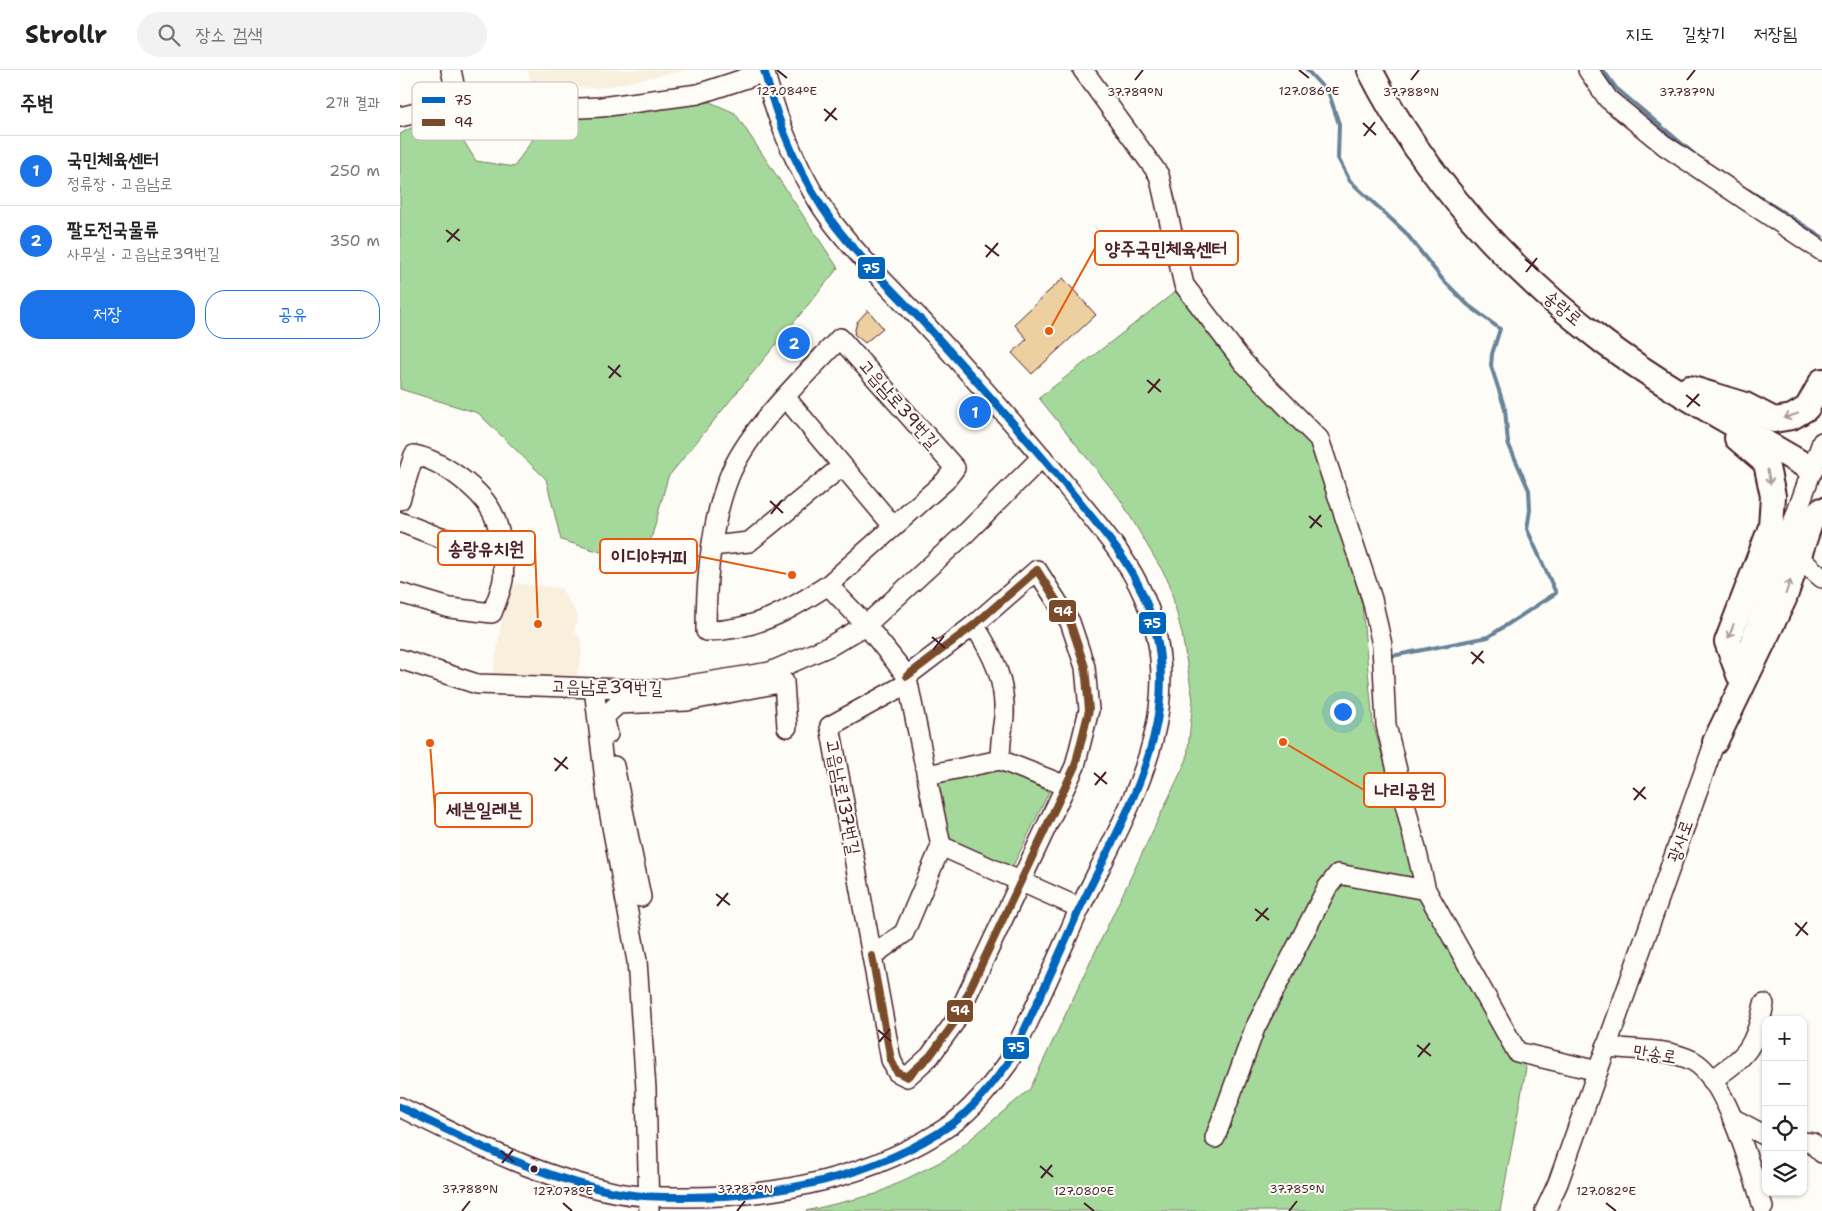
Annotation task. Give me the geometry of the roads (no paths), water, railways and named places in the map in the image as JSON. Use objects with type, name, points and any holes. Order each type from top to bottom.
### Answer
[{"type":"main road","name":"송랑로","points":[[1370,70],[1384,96],[1425,160],[1474,221],[1515,265],[1560,306],[1606,343],[1658,378],[1700,405],[1816,472]]},
{"type":"main road","points":[[1658,378],[1745,405],[1774,420],[1792,417],[1807,408],[1822,381]]},
{"type":"main road","points":[[1700,405],[1766,464],[1773,496],[1771,527],[1727,642],[1739,675]]},
{"type":"main road","points":[[1715,742],[1784,599],[1811,520],[1822,510]]},
{"type":"street","points":[[1083,70],[1159,175],[1184,285],[1243,362],[1319,439],[1372,599],[1382,646],[1386,725],[1426,890],[1517,1052],[1598,1071]]},
{"type":"street","points":[[1588,70],[1608,100],[1664,145],[1822,251]]},
{"type":"street","points":[[400,1107],[539,1172],[648,1204],[727,1197],[786,1189],[879,1163],[911,1148],[953,1123],[982,1095],[1008,1063],[1141,782],[1158,715],[1161,677],[1156,636],[1145,598],[1119,551],[957,358],[865,260],[832,220],[800,171],[788,144],[764,71],[698,94],[602,107],[578,108]]},
{"type":"street","name":"고읍남로39번길","points":[[840,338],[955,468],[945,481],[828,585],[790,610],[753,624],[723,631],[706,631],[706,598],[712,546],[719,507],[729,476],[754,437],[786,398],[840,338]]},
{"type":"street","points":[[786,398],[841,467],[893,526]]},
{"type":"street","name":"광사로","points":[[1545,1211],[1558,1183],[1739,675],[1816,472],[1822,442]]},
{"type":"street","points":[[400,500],[407,453],[424,456],[449,468],[474,490],[494,514],[501,547],[503,580],[492,613],[450,608],[400,593]]},
{"type":"street","name":"고읍남로39번길","points":[[400,659],[477,684],[658,690],[770,672],[830,646],[866,626],[965,534],[1042,457]]},
{"type":"street","points":[[712,546],[749,542],[841,467]]},
{"type":"street","points":[[400,522],[441,538],[501,547]]},
{"type":"street","points":[[1798,557],[1822,578]]},
{"type":"street","name":"고읍남로137번길","points":[[1037,570],[1070,622],[1085,667],[1089,710],[1074,766],[954,1023],[930,1056],[907,1077],[898,1072],[891,1060],[830,726],[907,680],[1037,570]]},
{"type":"street","points":[[828,585],[866,626],[907,680],[941,846],[904,933],[872,956]]},
{"type":"street","points":[[974,625],[993,654],[1002,686],[1004,715],[1000,760]]},
{"type":"street","points":[[641,897],[604,717],[618,704],[687,701],[784,682],[787,727]]},
{"type":"street","points":[[594,688],[608,806],[637,961],[646,1089],[648,1204]]},
{"type":"street","points":[[927,774],[1000,760],[1064,785]]},
{"type":"street","points":[[941,846],[1080,908]]},
{"type":"street","points":[[1215,1138],[1255,1028],[1327,888],[1338,874],[1426,890]]},
{"type":"street","points":[[1712,1080],[1747,1052],[1757,1035],[1764,1004]]},
{"type":"street","name":"만송로","points":[[1606,1047],[1667,1053],[1694,1062],[1712,1080],[1732,1118],[1763,1207]]},
{"type":"street","points":[[1732,1118],[1762,1134]]},
{"type":"street","points":[[1807,1142],[1812,1143],[1822,1153]]},
{"type":"waterway","points":[[1307,70],[1329,94],[1339,124],[1338,158],[1350,181],[1405,232],[1443,280],[1468,305],[1500,329],[1492,354],[1491,366],[1505,409],[1508,443],[1529,490],[1530,510],[1527,529],[1556,593],[1488,637],[1392,656]]},
{"type":"waterway","points":[[1603,70],[1616,88],[1694,154]]},
{"type":"waterway","points":[[1748,190],[1822,237]]},
{"type":"place","name":"양주국민체육센터","points":[[1049,331]]},
{"type":"place","name":"팔도전국물류","points":[[794,343]]},
{"type":"place","name":"국민체육센터","points":[[975,412]]},
{"type":"place","name":"이디야커피","points":[[792,575]]},
{"type":"place","name":"송랑유치원","points":[[538,624]]},
{"type":"place","name":"나리공원","points":[[1283,742]]},
{"type":"place","name":"세븐일레븐","points":[[430,743]]}]
